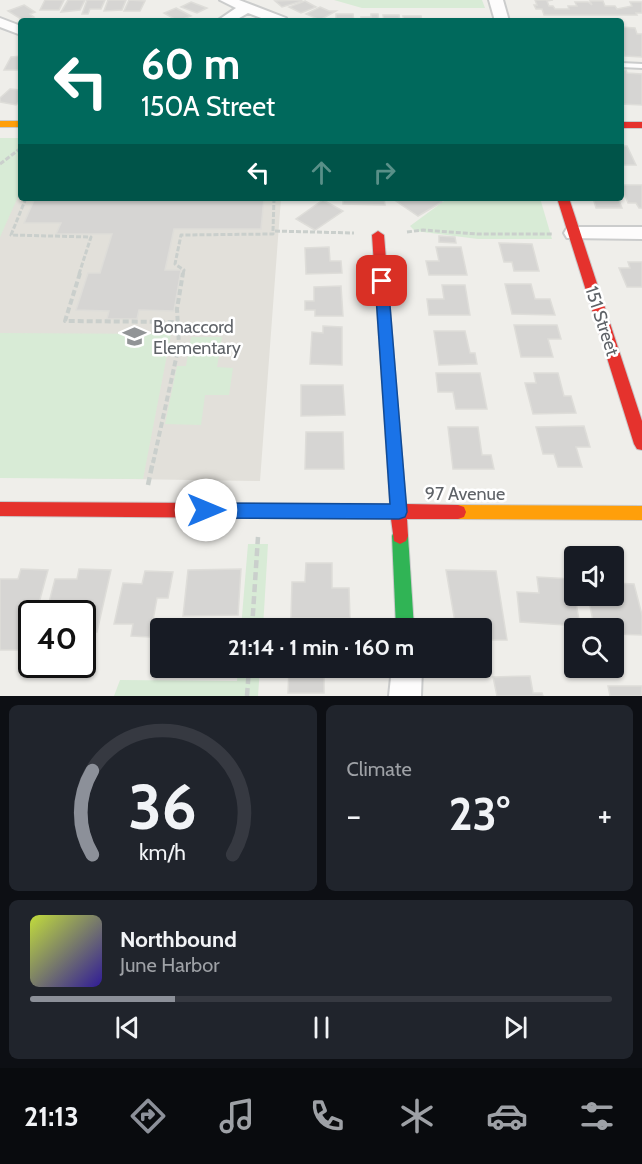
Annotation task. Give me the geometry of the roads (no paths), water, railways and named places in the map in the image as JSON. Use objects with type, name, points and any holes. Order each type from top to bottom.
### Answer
[{"type":"street","points":[[227,0],[273,18]]},
{"type":"street","points":[[496,0],[501,18]]},
{"type":"street","points":[[229,18],[247,8]]},
{"type":"street","points":[[0,22],[18,30]]},
{"type":"street","points":[[0,124],[18,124]]},
{"type":"street","points":[[624,125],[642,125]]},
{"type":"street","name":"151 Street","points":[[563,201],[565,234],[642,444]]},
{"type":"street","points":[[565,234],[642,233]]},
{"type":"street","points":[[378,235],[399,512],[404,618]]},
{"type":"street","name":"97 Avenue","points":[[0,508],[642,513]]},
{"type":"street","points":[[405,696],[406,678]]},
{"type":"lane","points":[[624,65],[642,66]]},
{"type":"place","name":"Bonaccord Elementary","points":[[135,337]]}]
